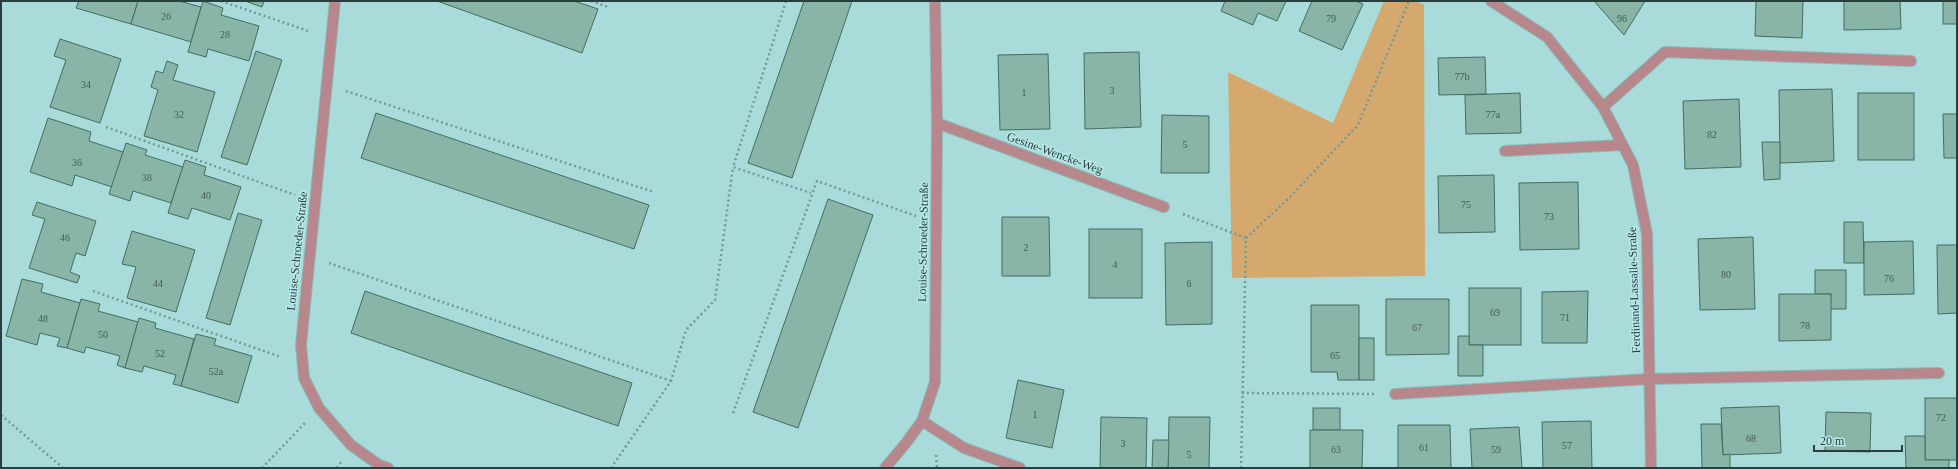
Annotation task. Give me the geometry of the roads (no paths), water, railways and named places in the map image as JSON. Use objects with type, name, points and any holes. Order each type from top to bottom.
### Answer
[{"type":"street","name":"Louise-Schroeder-Straße","points":[[335,1],[301,345],[304,378],[319,408],[351,445],[379,465],[388,468]]},
{"type":"street","name":"Louise-Schroeder-Straße","points":[[885,468],[922,421],[935,382],[937,123],[935,1]]},
{"type":"street","name":"Ferdinand-Lassalle-Straße","points":[[1491,1],[1506,5],[1547,37],[1603,107],[1633,166],[1647,234],[1651,468]]},
{"type":"street","points":[[1603,107],[1666,52],[1911,62]]},
{"type":"street","name":"Gesine-Wencke-Weg","points":[[937,123],[1164,207]]},
{"type":"street","points":[[1505,151],[1622,145]]},
{"type":"street","points":[[1395,394],[1649,378],[1939,373]]},
{"type":"street","points":[[922,421],[964,448],[1020,468]]}]
